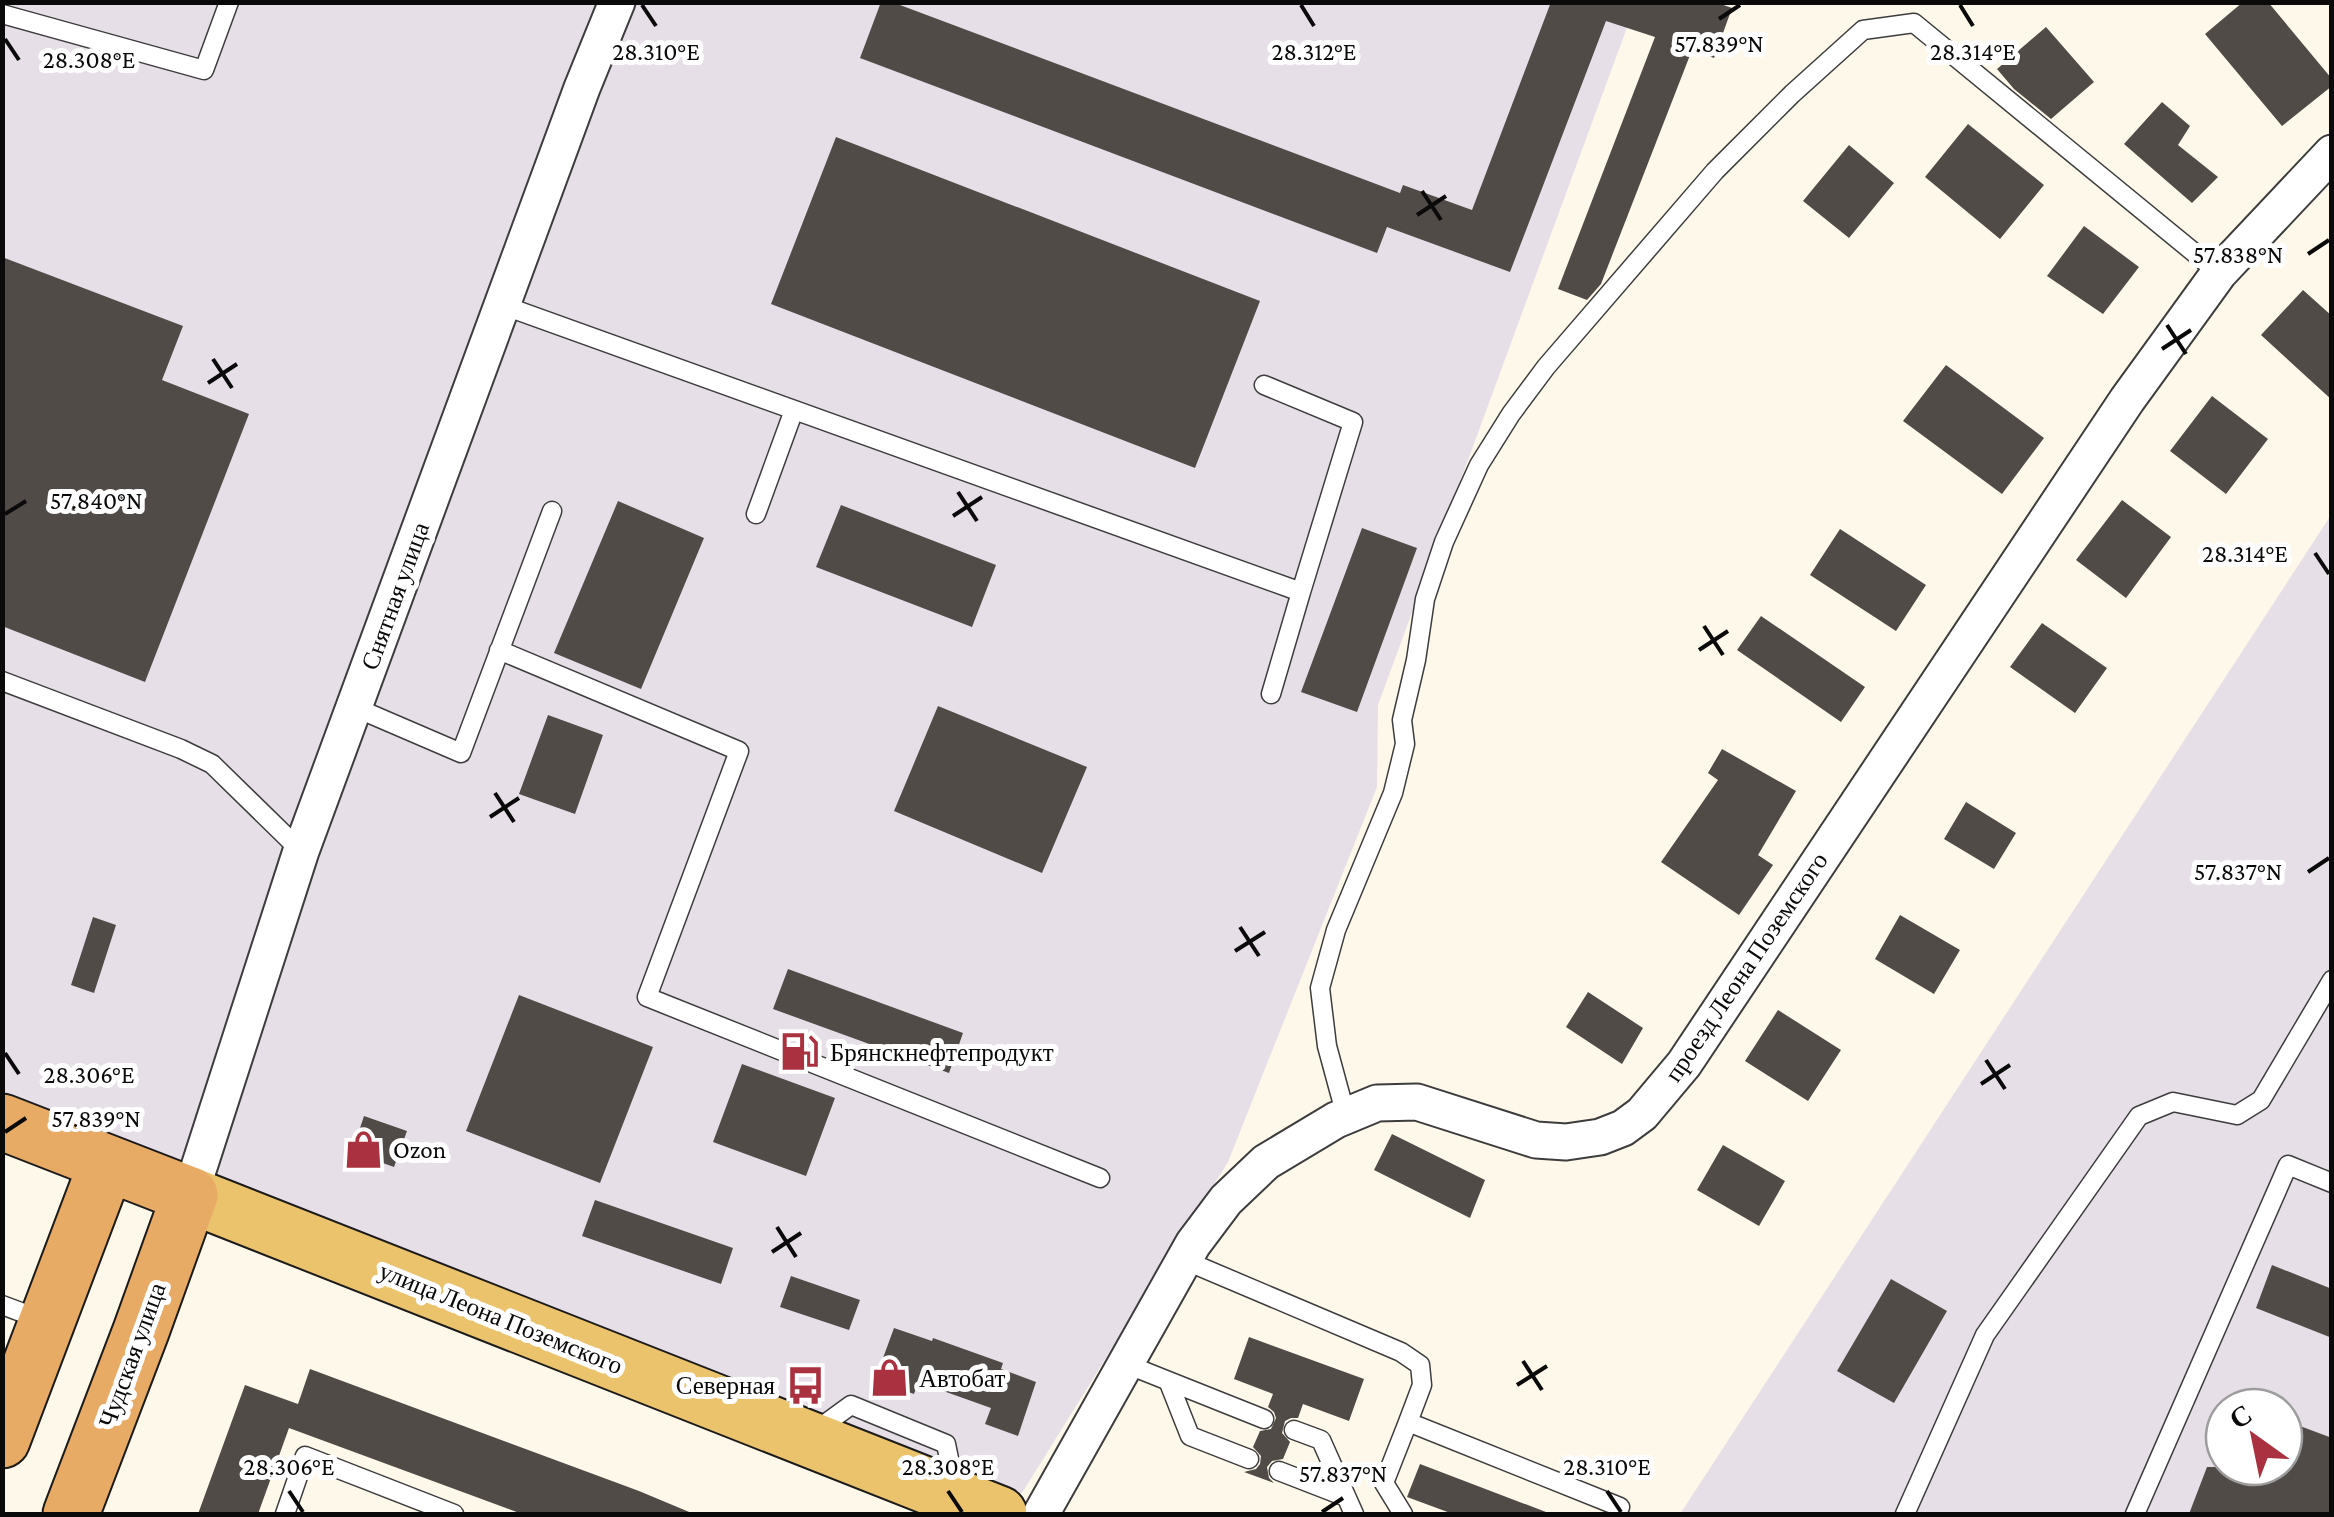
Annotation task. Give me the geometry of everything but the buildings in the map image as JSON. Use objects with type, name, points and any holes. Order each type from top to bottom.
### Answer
[{"type":"highway","name":"улица Леона Поземского","points":[[2,1122],[190,1196]]},
{"type":"highway","points":[[2,1440],[25,1313],[107,1163]]},
{"type":"highway","name":"Чудская улица","points":[[72,1514],[190,1196]]},
{"type":"main road","name":"улица Леона Поземского","points":[[190,1196],[978,1506]]},
{"type":"street","name":"Снятная улица","points":[[190,1196],[301,851],[617,2]]},
{"type":"street","name":"проезд Леона Поземского","points":[[1042,1514],[1184,1260],[1226,1200],[1266,1162],[1303,1138],[1377,1103],[1417,1102],[1536,1140],[1566,1142],[1600,1137],[1623,1128],[1642,1114],[1684,1064],[2127,400],[2220,273],[2332,154]]},
{"type":"lane","points":[[2,14],[204,70],[229,2]]},
{"type":"lane","points":[[1346,1116],[1327,1046],[1320,988],[1336,930],[1393,793],[1405,744],[1402,720],[1425,599],[1444,542],[1479,465],[1546,367],[1715,172],[1792,94],[1863,30],[1914,22],[2220,273]]},
{"type":"lane","points":[[502,306],[1301,592]]},
{"type":"lane","points":[[1264,385],[1354,422],[1271,694]]},
{"type":"lane","points":[[756,514],[794,410]]},
{"type":"lane","points":[[354,707],[460,754],[552,511]]},
{"type":"lane","points":[[500,650],[738,751],[647,997],[1100,1178]]},
{"type":"lane","points":[[2,681],[212,764],[301,851]]},
{"type":"lane","points":[[1905,1514],[1985,1335],[2138,1116],[2173,1102],[2238,1115],[2262,1100],[2332,980]]},
{"type":"lane","points":[[2134,1514],[2288,1165],[2332,1184]]},
{"type":"lane","points":[[1184,1260],[1401,1352],[1420,1365],[1422,1385],[1384,1483],[1403,1514]]},
{"type":"lane","points":[[1126,1364],[1264,1419]]},
{"type":"lane","points":[[1169,1383],[1190,1436],[1249,1459]]},
{"type":"lane","points":[[1408,1422],[1620,1507],[1617,1514]]},
{"type":"lane","points":[[1294,1430],[1320,1440],[1350,1506]]},
{"type":"lane","points":[[285,1514],[305,1456],[454,1514]]},
{"type":"lane","points":[[1279,1471],[1350,1506]]},
{"type":"shaded area","points":[[2,3],[1636,3],[1378,705],[1377,787],[1228,1162],[1022,1493],[3,1114]]},
{"type":"shaded area","points":[[2331,515],[2331,1514],[1680,1514]]},
{"type":"place","name":"Брянскнефтепродукт","points":[[800,1052]]},
{"type":"place","name":"Ozon","points":[[363,1149]]},
{"type":"place","name":"Автобат","points":[[889,1378]]},
{"type":"place","name":"Северная","points":[[805,1385]]}]
